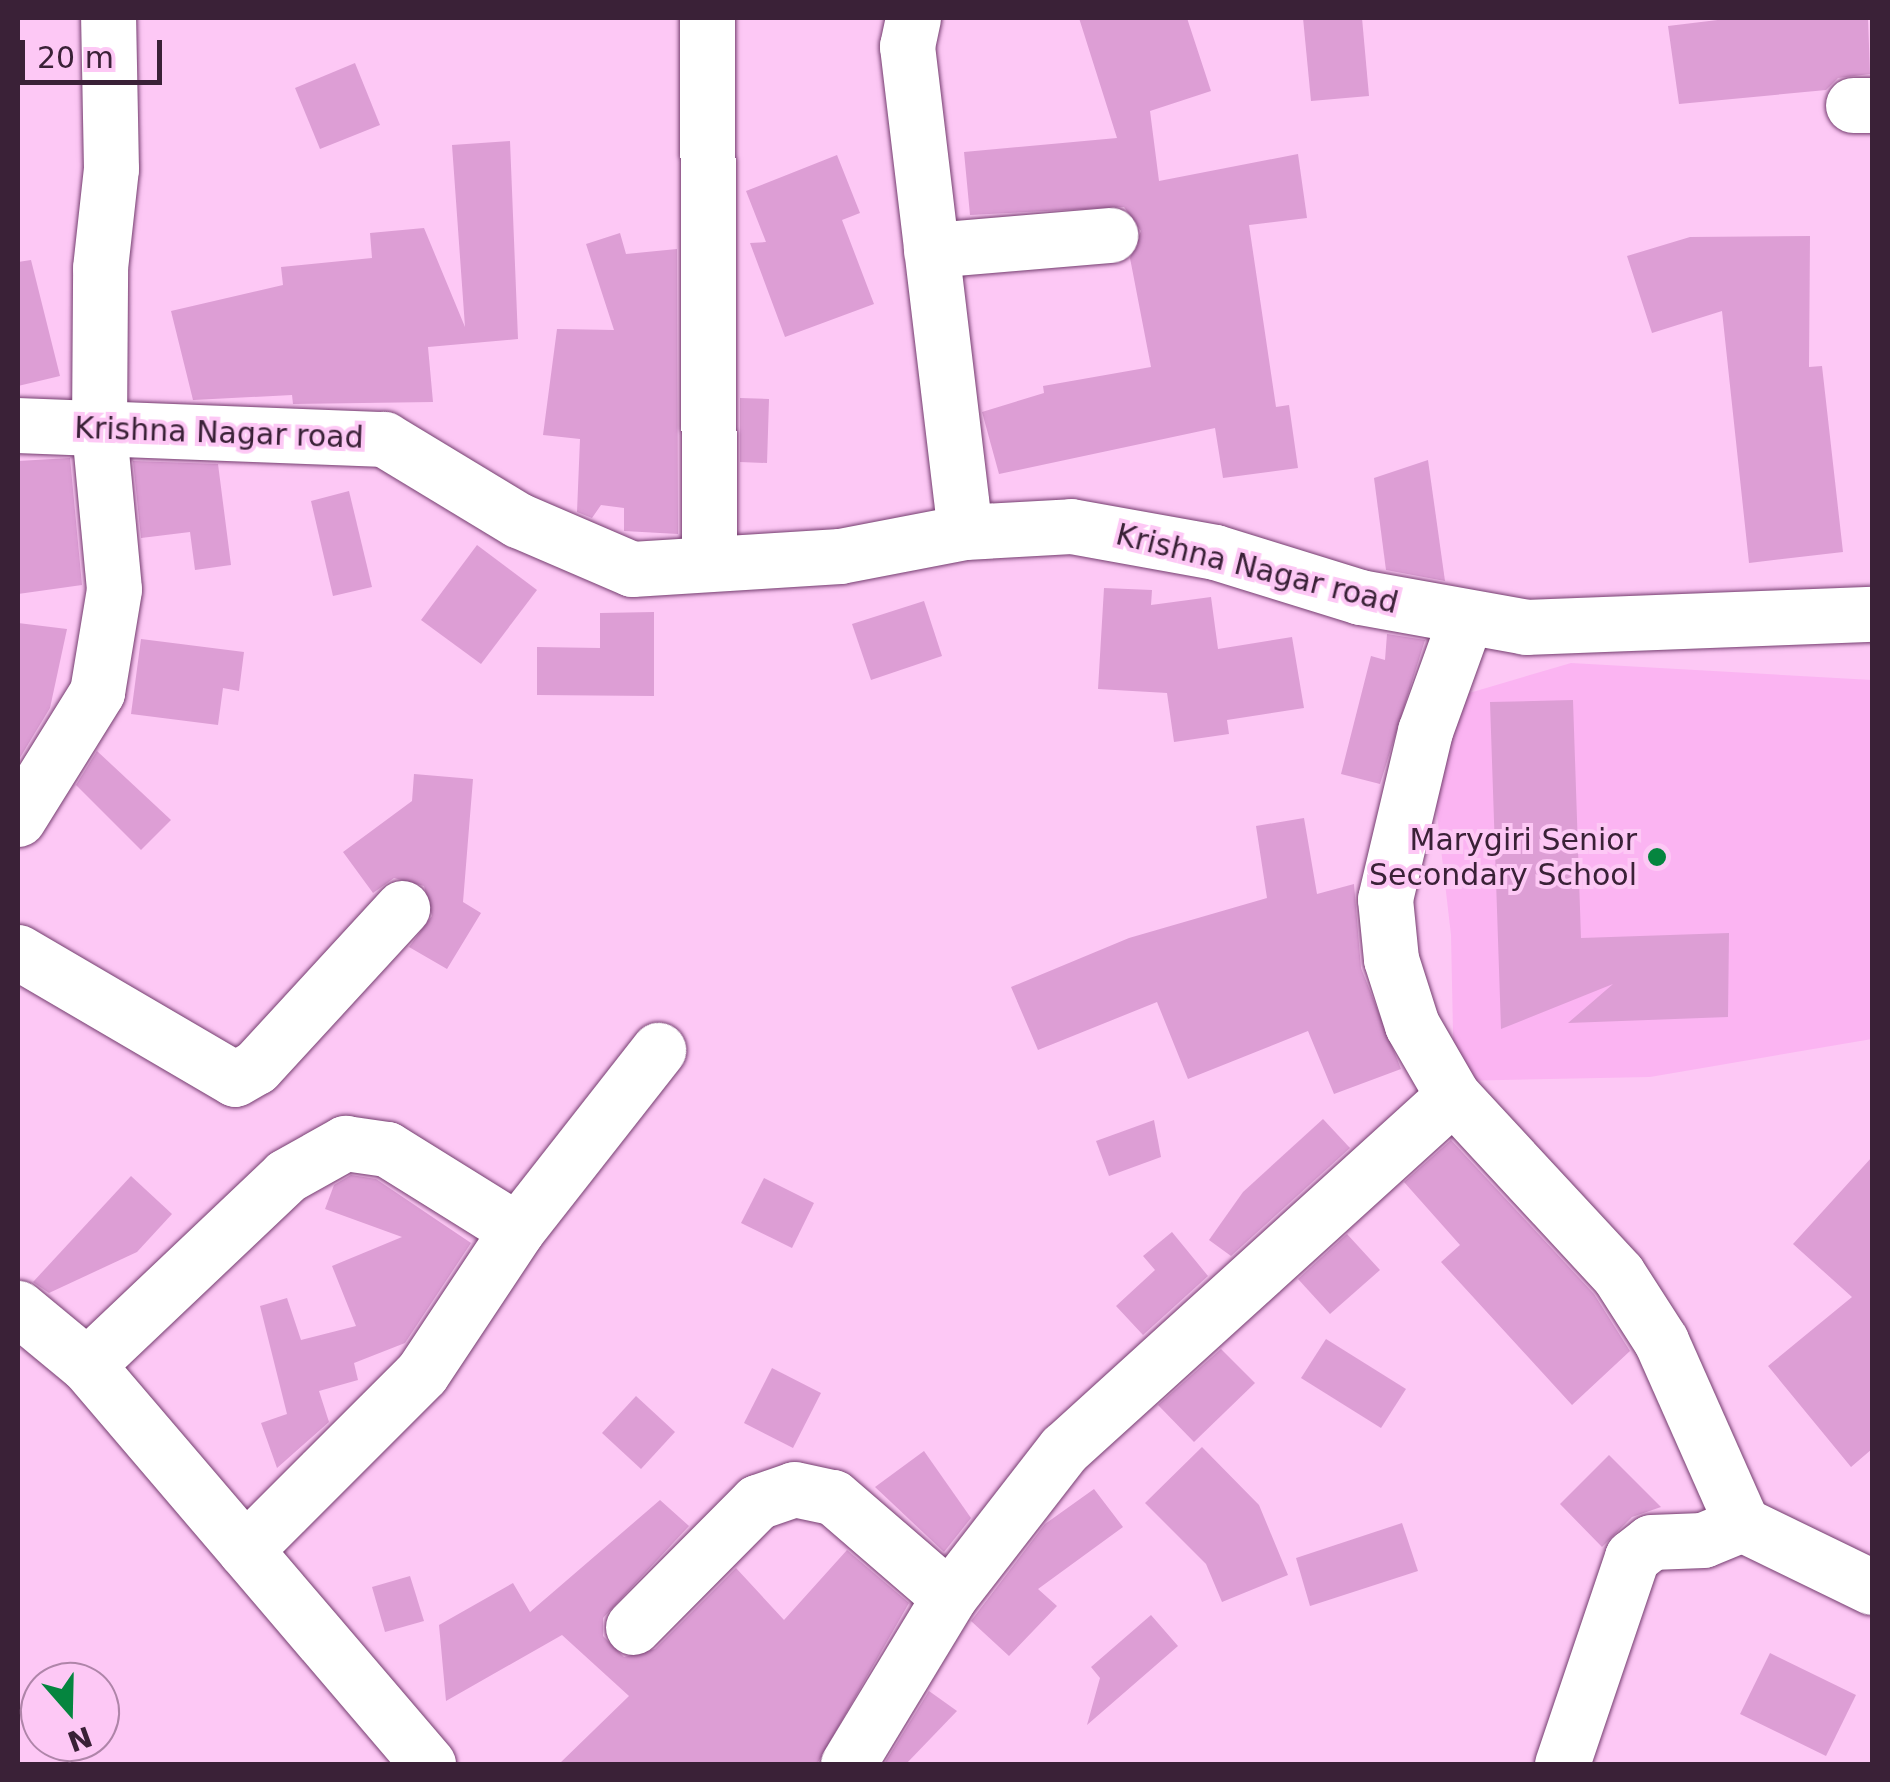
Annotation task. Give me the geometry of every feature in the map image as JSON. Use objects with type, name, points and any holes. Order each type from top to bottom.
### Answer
[{"type":"street","points":[[18,818],[100,676],[114,590],[99,429],[100,268],[111,169],[108,18]]},
{"type":"street","points":[[707,18],[709,560]]},
{"type":"street","points":[[912,18],[907,46],[965,532]]},
{"type":"street","points":[[931,250],[1110,235]]},
{"type":"street","name":"Krishna Nagar road","points":[[18,425],[384,438],[592,557],[632,568],[709,560],[840,556],[965,532],[1071,526],[1137,536],[1466,618],[1526,627],[1872,614]]},
{"type":"street","points":[[1466,618],[1424,731],[1385,899],[1392,959],[1412,1025],[1453,1096],[1618,1274],[1661,1342],[1742,1524],[1872,1587]]},
{"type":"street","points":[[18,952],[235,1079],[256,1067],[402,908]]},
{"type":"street","points":[[245,1550],[422,1373],[517,1230],[658,1050]]},
{"type":"street","points":[[848,1764],[949,1597],[1064,1448],[1453,1096]]},
{"type":"street","points":[[87,1365],[286,1176],[345,1143],[388,1150],[517,1230]]},
{"type":"street","points":[[18,1308],[87,1365],[428,1764]]},
{"type":"street","points":[[634,1627],[757,1502],[794,1489],[832,1497],[949,1597]]},
{"type":"street","points":[[1562,1764],[1632,1557],[1669,1536],[1703,1540],[1742,1524]]},
{"type":"shaded area","name":"Marygiri Senior Secondary School","points":[[1571,663],[1872,680],[1872,1039],[1650,1077],[1454,1081],[1451,935],[1433,780],[1449,699]]},
{"type":"building","points":[[1079,18],[1187,18],[1211,91],[1150,111],[1159,181],[1298,154],[1307,218],[1249,225],[1276,407],[1289,405],[1298,468],[1223,478],[1215,428],[999,474],[982,412],[1044,393],[1043,386],[1151,367],[1130,258],[1141,231],[1124,207],[970,215],[964,152],[1117,138]]},
{"type":"building","points":[[1303,18],[1362,18],[1369,96],[1311,101]]},
{"type":"building","points":[[1734,18],[1868,18],[1870,74],[1838,78],[1826,90],[1679,104],[1668,26]]},
{"type":"building","points":[[355,63],[380,125],[320,149],[295,88]]},
{"type":"building","points":[[510,141],[518,339],[428,347],[433,402],[293,404],[292,395],[193,400],[171,311],[283,285],[281,267],[372,258],[370,233],[424,228],[465,327],[452,145]]},
{"type":"building","points":[[837,155],[860,213],[842,220],[874,304],[785,337],[750,243],[766,242],[746,191]]},
{"type":"building","points":[[620,233],[626,254],[677,249],[678,534],[624,531],[624,508],[601,505],[592,518],[577,512],[580,439],[543,435],[557,329],[614,330],[586,244]]},
{"type":"building","points":[[1810,236],[1809,367],[1822,366],[1843,552],[1749,563],[1722,311],[1652,333],[1627,256],[1690,237]]},
{"type":"building","points":[[31,260],[60,376],[18,386],[18,262]]},
{"type":"building","points":[[740,398],[769,399],[767,463],[740,462]]},
{"type":"building","points":[[70,458],[82,585],[18,594],[18,461]]},
{"type":"building","points":[[1428,460],[1445,581],[1386,570],[1374,478]]},
{"type":"building","points":[[133,461],[218,464],[231,565],[195,570],[190,532],[141,538]]},
{"type":"building","points":[[349,491],[372,587],[333,596],[311,501]]},
{"type":"building","points":[[477,545],[537,590],[481,664],[421,620]]},
{"type":"building","points":[[1104,588],[1152,590],[1151,605],[1211,597],[1218,649],[1292,637],[1304,708],[1227,720],[1229,734],[1174,742],[1167,693],[1098,689]]},
{"type":"building","points":[[924,601],[942,656],[871,680],[852,624]]},
{"type":"building","points":[[654,612],[654,696],[537,695],[537,647],[600,648],[600,613]]},
{"type":"building","points":[[18,623],[67,629],[50,708],[18,761]]},
{"type":"building","points":[[1387,634],[1425,640],[1380,784],[1341,774],[1371,656],[1385,660]]},
{"type":"building","points":[[141,639],[244,652],[239,691],[223,688],[218,725],[131,714]]},
{"type":"building","points":[[1573,700],[1581,938],[1729,933],[1728,1017],[1568,1023],[1613,984],[1501,1029],[1490,702]]},
{"type":"building","points":[[97,751],[171,820],[141,850],[76,785]]},
{"type":"building","points":[[414,774],[473,779],[463,902],[481,913],[447,969],[409,947],[432,916],[424,886],[394,878],[373,893],[343,852],[412,801]]},
{"type":"building","points":[[1304,818],[1317,894],[1354,884],[1361,968],[1401,1069],[1334,1094],[1308,1031],[1188,1079],[1157,1002],[1038,1050],[1011,987],[1129,938],[1267,898],[1256,826]]},
{"type":"building","points":[[1323,1119],[1350,1148],[1231,1256],[1209,1240],[1243,1192]]},
{"type":"building","points":[[1154,1120],[1161,1157],[1109,1176],[1096,1141]]},
{"type":"building","points":[[1451,1140],[1594,1294],[1630,1351],[1572,1405],[1441,1262],[1460,1245],[1404,1182]]},
{"type":"building","points":[[1872,1157],[1872,1449],[1851,1467],[1768,1366],[1852,1297],[1793,1244]]},
{"type":"building","points":[[351,1175],[376,1179],[471,1243],[405,1343],[354,1363],[358,1380],[319,1391],[329,1422],[277,1468],[261,1423],[287,1414],[260,1306],[287,1298],[301,1340],[356,1326],[332,1266],[402,1237],[325,1209],[334,1185]]},
{"type":"building","points":[[131,1176],[172,1214],[137,1252],[49,1293],[33,1282]]},
{"type":"building","points":[[764,1178],[814,1203],[792,1248],[741,1223]]},
{"type":"building","points":[[1172,1232],[1208,1276],[1143,1335],[1116,1306],[1155,1270],[1143,1256]]},
{"type":"building","points":[[1347,1234],[1380,1270],[1330,1314],[1298,1279]]},
{"type":"building","points":[[1326,1339],[1406,1389],[1381,1428],[1301,1378]]},
{"type":"building","points":[[1221,1349],[1255,1383],[1194,1442],[1158,1405]]},
{"type":"building","points":[[772,1368],[821,1393],[793,1448],[744,1423]]},
{"type":"building","points":[[636,1396],[675,1432],[641,1469],[602,1433]]},
{"type":"building","points":[[1202,1447],[1259,1505],[1288,1575],[1222,1602],[1206,1564],[1145,1503]]},
{"type":"building","points":[[924,1451],[971,1518],[944,1552],[875,1487]]},
{"type":"building","points":[[1609,1455],[1661,1507],[1632,1517],[1602,1547],[1560,1504]]},
{"type":"building","points":[[1094,1489],[1123,1527],[1038,1589],[1057,1606],[1009,1656],[971,1621],[1045,1524]]},
{"type":"building","points":[[660,1500],[689,1526],[603,1618],[603,1636],[624,1657],[655,1649],[736,1568],[784,1620],[847,1550],[909,1603],[817,1764],[559,1764],[629,1696],[562,1635],[446,1701],[439,1625],[513,1583],[530,1612]]},
{"type":"building","points":[[1402,1523],[1418,1571],[1310,1606],[1296,1558]]},
{"type":"building","points":[[410,1576],[424,1621],[385,1632],[372,1587]]},
{"type":"building","points":[[1151,1615],[1178,1646],[1087,1725],[1100,1678],[1091,1667]]},
{"type":"building","points":[[1770,1653],[1856,1695],[1826,1756],[1740,1714]]},
{"type":"building","points":[[929,1691],[957,1711],[906,1764],[884,1764]]},
{"type":"place","name":"Marygiri Senior Secondary School","points":[[1657,857]]}]
